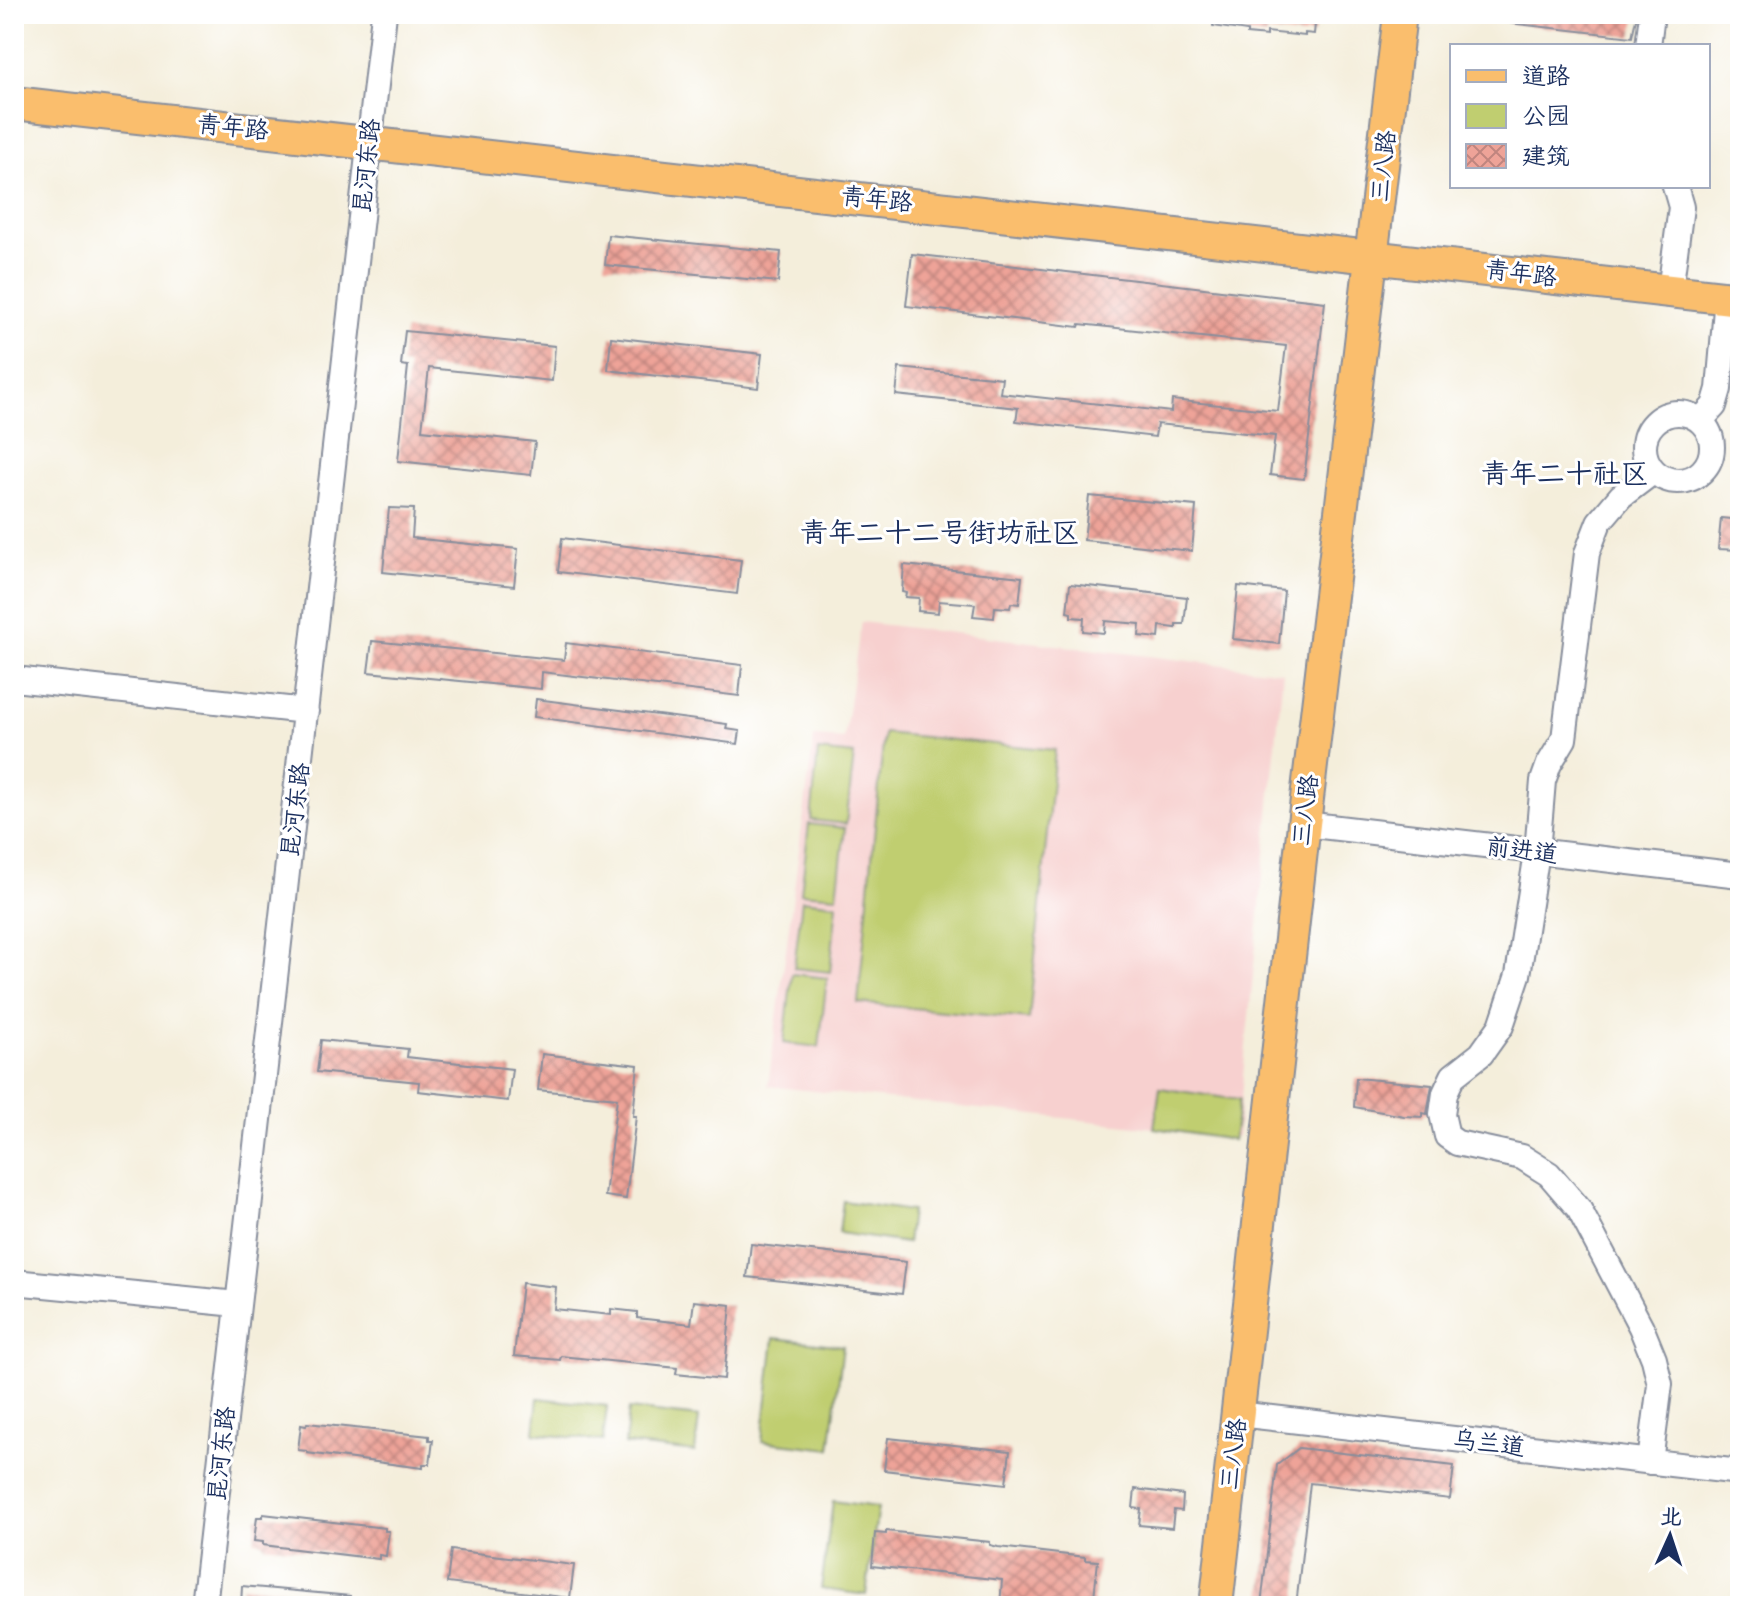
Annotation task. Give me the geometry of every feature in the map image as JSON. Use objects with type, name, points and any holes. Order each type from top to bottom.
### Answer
[{"type":"main road","name":"三八路","points":[[1216,1606],[1400,14]]},
{"type":"main road","name":"青年路","points":[[14,103],[1734,298]]},
{"type":"street","name":"昆河东路","points":[[204,1606],[384,14]]},
{"type":"street","points":[[1648,44],[1652,14]]},
{"type":"street","points":[[1670,291],[1681,207],[1676,188]]},
{"type":"street","points":[[1700,421],[1714,406],[1719,389],[1734,298]]},
{"type":"street","points":[[1671,413],[1684,413],[1700,421],[1712,438],[1713,451],[1708,464],[1699,474],[1687,480],[1673,481],[1654,471],[1645,454],[1644,441],[1649,428],[1671,413]]},
{"type":"street","points":[[1650,1462],[1660,1384],[1654,1359],[1641,1327],[1579,1209],[1549,1174],[1522,1157],[1457,1143],[1447,1136],[1442,1114],[1445,1093],[1453,1076],[1481,1054],[1501,1026],[1518,975],[1537,852],[1543,781],[1564,739],[1587,553],[1599,522],[1621,496],[1654,471]]},
{"type":"street","points":[[14,679],[306,711]]},
{"type":"street","name":"前进道","points":[[1304,824],[1740,875]]},
{"type":"street","points":[[14,1282],[237,1304]]},
{"type":"street","name":"乌兰道","points":[[1238,1414],[1740,1472]]},
{"type":"shaded area","points":[[861,622],[1283,672],[1237,1137],[768,1086],[814,737],[844,739]]},
{"type":"green space","points":[[884,733],[1055,750],[1029,1019],[858,1003]]},
{"type":"green space","points":[[818,751],[854,755],[846,824],[811,820]]},
{"type":"green space","points":[[809,824],[845,828],[837,896],[801,893]]},
{"type":"green space","points":[[802,900],[837,904],[830,972],[794,968]]},
{"type":"green space","points":[[792,974],[827,978],[819,1047],[784,1043]]},
{"type":"green space","points":[[1160,1088],[1239,1100],[1233,1140],[1154,1128]]},
{"type":"green space","points":[[843,1201],[911,1211],[907,1243],[839,1233]]},
{"type":"green space","points":[[774,1338],[843,1346],[830,1449],[762,1441]]},
{"type":"green space","points":[[538,1398],[607,1406],[603,1441],[534,1433]]},
{"type":"green space","points":[[629,1409],[699,1417],[695,1452],[625,1444]]},
{"type":"green space","points":[[833,1501],[878,1507],[866,1595],[821,1589]]},
{"type":"building","points":[[1214,14],[1316,14],[1314,34],[1267,32],[1267,36],[1213,26]]},
{"type":"building","points":[[1509,14],[1637,14],[1632,37],[1509,23]]},
{"type":"building","points":[[608,235],[781,252],[778,282],[605,265]]},
{"type":"building","points":[[912,254],[1325,302],[1304,479],[1270,475],[1275,436],[1157,424],[1155,437],[1016,421],[1018,408],[896,395],[899,368],[1002,378],[1000,393],[1171,412],[1172,400],[1278,411],[1286,346],[1080,324],[1079,327],[906,306]]},
{"type":"building","points":[[405,331],[555,346],[552,381],[429,368],[422,430],[535,442],[531,475],[398,461],[408,366],[401,365]]},
{"type":"building","points":[[611,337],[762,354],[758,388],[608,370]]},
{"type":"building","points":[[1089,496],[1196,506],[1192,551],[1084,540]]},
{"type":"building","points":[[389,508],[414,509],[412,538],[518,549],[514,586],[383,572]]},
{"type":"building","points":[[1721,518],[1740,520],[1740,550],[1718,549]]},
{"type":"building","points":[[562,538],[741,560],[737,594],[558,572]]},
{"type":"building","points":[[904,565],[1022,577],[1019,604],[1011,603],[1010,608],[995,607],[994,618],[973,616],[975,604],[939,601],[938,613],[918,611],[919,598],[905,597],[906,593],[902,592]]},
{"type":"building","points":[[1070,584],[1187,597],[1184,624],[1176,624],[1176,628],[1160,626],[1159,638],[1139,636],[1140,624],[1105,621],[1104,633],[1083,631],[1084,618],[1071,617],[1071,613],[1067,612]]},
{"type":"building","points":[[1238,586],[1284,591],[1279,644],[1233,639]]},
{"type":"building","points":[[372,641],[564,660],[566,643],[742,665],[739,696],[542,672],[541,689],[368,672]]},
{"type":"building","points":[[536,699],[727,724],[726,729],[740,731],[738,744],[534,717]]},
{"type":"building","points":[[321,1040],[408,1049],[407,1057],[512,1069],[508,1101],[418,1091],[419,1082],[317,1072]]},
{"type":"building","points":[[542,1054],[638,1065],[633,1116],[636,1116],[626,1199],[605,1196],[617,1098],[538,1090]]},
{"type":"building","points":[[1356,1078],[1432,1085],[1427,1114],[1423,1113],[1423,1117],[1404,1116],[1354,1107]]},
{"type":"building","points":[[751,1244],[906,1262],[902,1294],[747,1277]]},
{"type":"building","points":[[522,1283],[556,1287],[554,1309],[611,1315],[611,1309],[637,1312],[637,1318],[691,1324],[694,1301],[731,1305],[724,1379],[676,1374],[677,1368],[561,1356],[560,1360],[514,1356]]},
{"type":"building","points":[[307,1423],[429,1436],[429,1440],[433,1440],[430,1464],[423,1464],[423,1468],[298,1450],[301,1425],[306,1426]]},
{"type":"building","points":[[888,1438],[1010,1451],[1006,1484],[884,1470]]},
{"type":"building","points":[[1299,1448],[1454,1466],[1450,1499],[1310,1483],[1296,1606],[1261,1606],[1277,1465]]},
{"type":"building","points":[[1135,1489],[1183,1495],[1182,1511],[1174,1510],[1172,1528],[1139,1525],[1141,1509],[1133,1508]]},
{"type":"building","points":[[263,1514],[385,1528],[389,1531],[386,1556],[379,1555],[379,1559],[263,1545],[263,1542],[254,1541],[257,1517],[263,1517]]},
{"type":"building","points":[[886,1531],[990,1542],[990,1545],[998,1547],[1098,1561],[1093,1606],[1000,1606],[1002,1580],[872,1566],[875,1533],[886,1534]]},
{"type":"building","points":[[451,1550],[574,1565],[570,1598],[447,1583]]},
{"type":"building","points":[[242,1586],[350,1596],[350,1606],[241,1606]]},
{"type":"district","name":"青年二十社区","points":[[1565,473]]},
{"type":"district","name":"青年二十二号街坊社区","points":[[940,532]]}]
